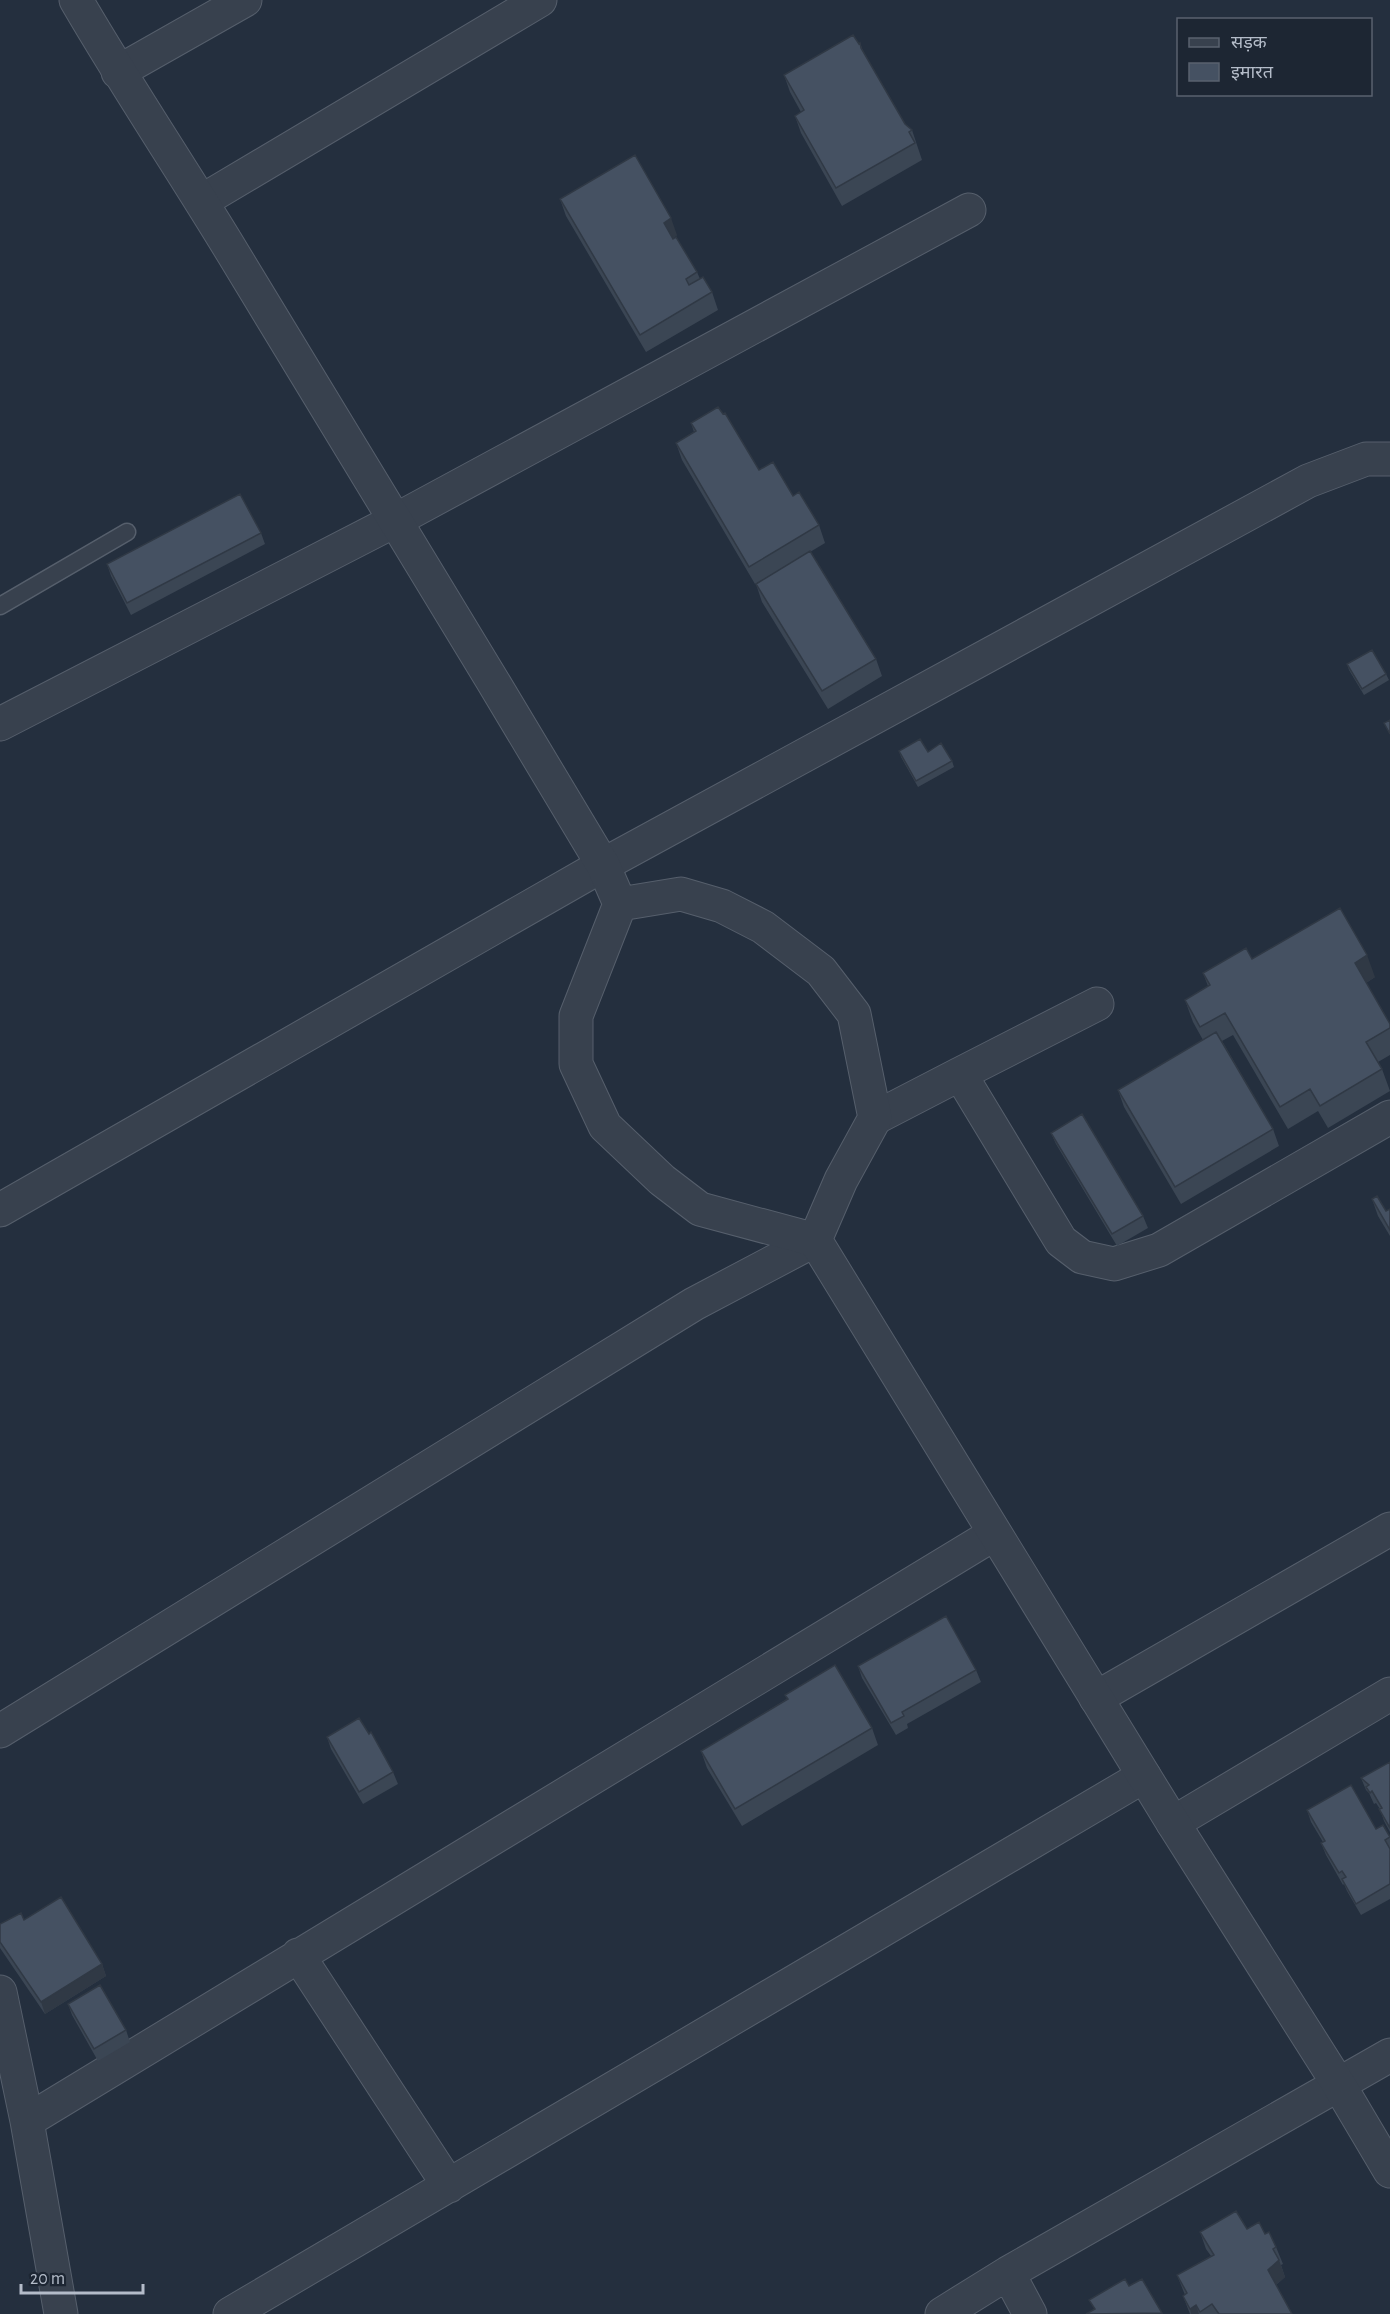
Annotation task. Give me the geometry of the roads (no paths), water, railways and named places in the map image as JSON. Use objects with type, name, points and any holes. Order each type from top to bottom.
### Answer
[{"type":"street","points":[[76,0],[118,72],[202,201],[603,865],[620,904],[576,1016],[576,1064],[605,1126],[662,1180],[700,1209],[814,1240],[1173,1823],[1339,2085],[1390,2171]]},
{"type":"street","points":[[118,72],[245,0]]},
{"type":"street","points":[[202,201],[540,0]]},
{"type":"street","points":[[0,724],[396,520],[969,210]]},
{"type":"street","points":[[0,1210],[603,865],[1308,482],[1366,459],[1390,459]]},
{"type":"street","points":[[620,904],[681,894],[722,906],[763,927],[821,971],[854,1014],[875,1118]]},
{"type":"street","points":[[0,1731],[694,1304],[814,1240],[841,1180],[875,1118],[1097,1004]]},
{"type":"street","points":[[960,1074],[1061,1241],[1082,1257],[1114,1264],[1159,1250],[1390,1117]]},
{"type":"street","points":[[1096,1698],[1390,1528]]},
{"type":"street","points":[[27,2121],[994,1534]]},
{"type":"street","points":[[1173,1823],[1390,1694]]},
{"type":"street","points":[[231,2314],[1144,1776]]},
{"type":"street","points":[[298,1955],[449,2186]]},
{"type":"street","points":[[0,1992],[27,2121],[61,2314]]},
{"type":"street","points":[[942,2314],[1008,2273],[1390,2055]]},
{"type":"street","points":[[1008,2273],[1030,2314]]},
{"type":"lane","points":[[0,606],[127,532]]}]
